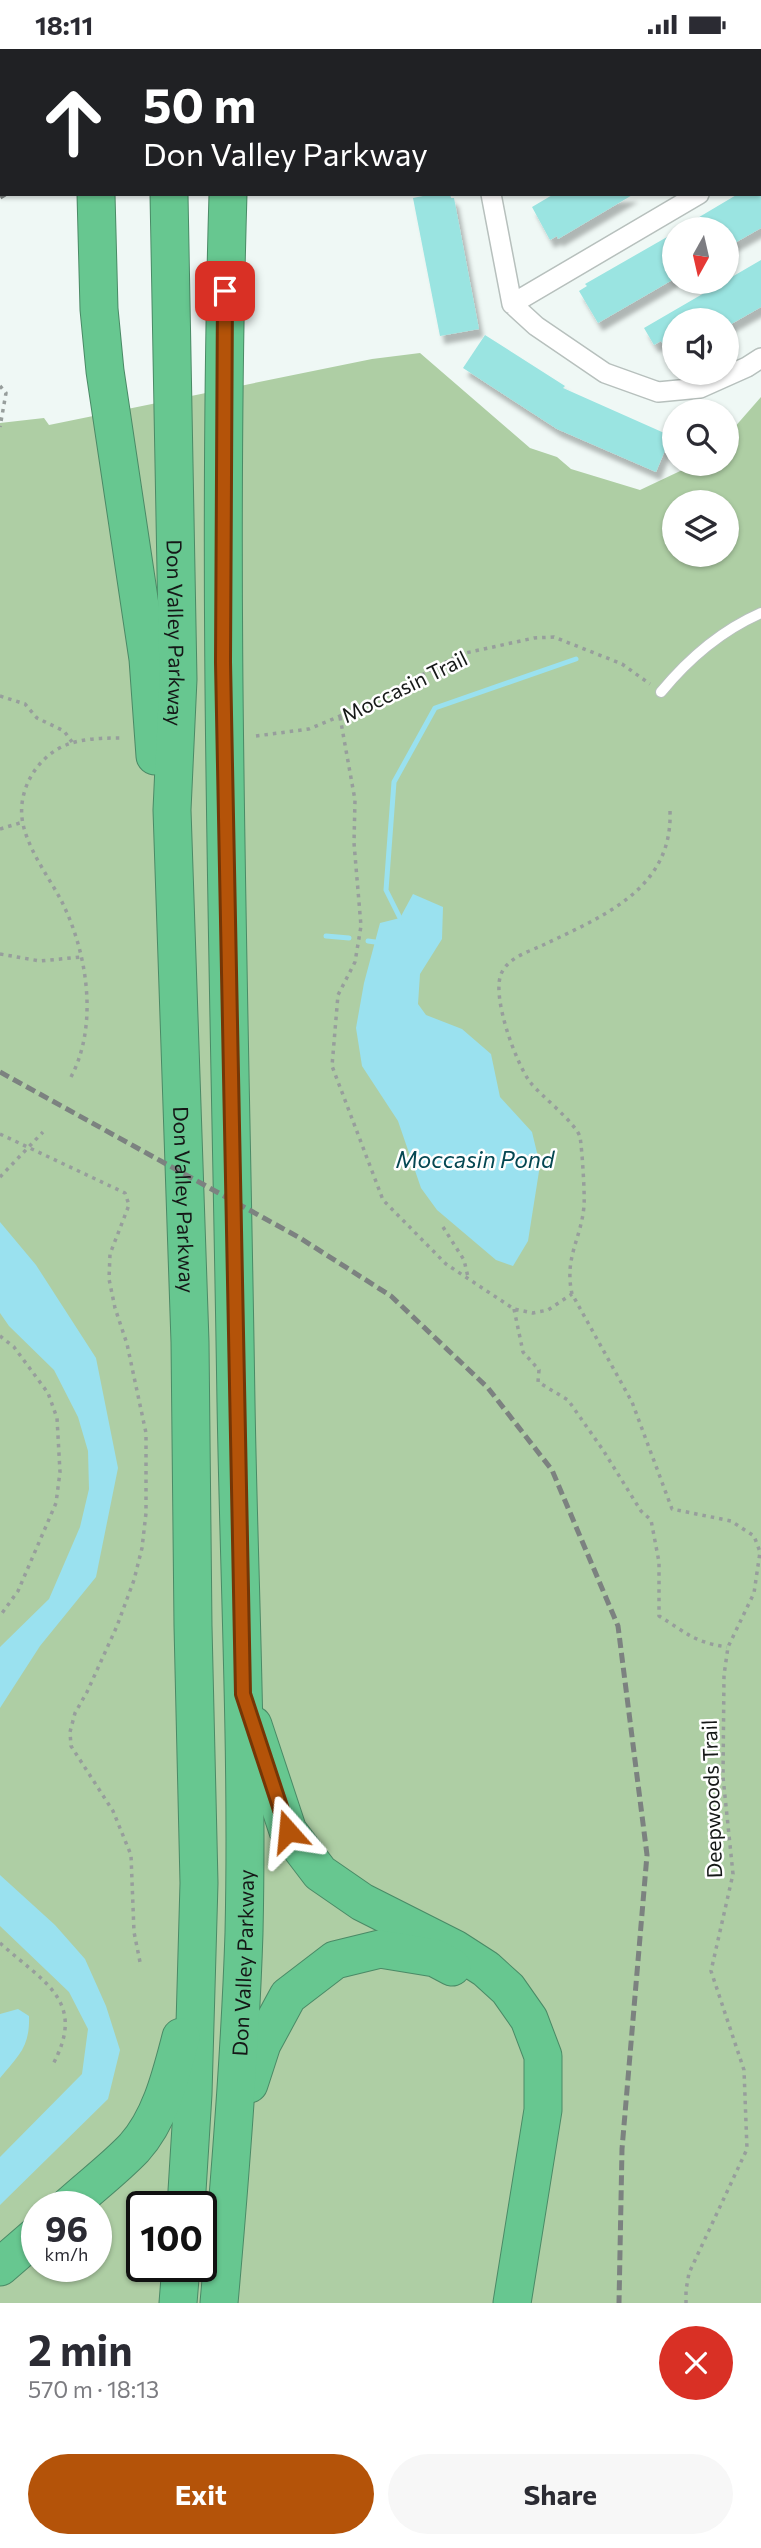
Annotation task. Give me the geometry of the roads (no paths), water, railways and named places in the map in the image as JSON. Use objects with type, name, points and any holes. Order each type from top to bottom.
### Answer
[{"type":"highway","points":[[96,196],[99,309],[105,371],[148,659],[155,758],[172,810]]},
{"type":"highway","name":"Don Valley Parkway","points":[[169,196],[178,679],[172,810],[190,1342],[192,1626],[199,1884],[193,2094],[187,2191]]},
{"type":"highway","name":"Don Valley Parkway","points":[[219,2303],[234,2132],[244,1927],[243,1694],[223,662],[224,339],[228,196]]},
{"type":"highway","points":[[243,1694],[288,1831],[320,1873],[362,1902],[455,1949],[486,1969],[508,1989],[528,2019],[543,2056],[543,2110],[512,2303]]},
{"type":"highway","points":[[234,2132],[262,2044],[288,1996],[335,1960],[380,1949],[435,1958],[471,1977],[494,1994],[516,2024],[524,2055],[526,2094],[495,2303]]},
{"type":"highway","points":[[86,2191],[135,2147],[154,2115],[169,2083],[195,1978]]},
{"type":"highway","points":[[0,2267],[21,2249]]},
{"type":"highway","points":[[178,2303],[180,2282]]},
{"type":"street","points":[[491,196],[512,304],[536,326],[605,373],[658,392],[700,388],[761,358]]},
{"type":"street","points":[[512,304],[696,196]]},
{"type":"lane","points":[[661,692],[685,664],[712,642],[736,624],[761,613]]},
{"type":"water","name":"Moccasin Pond","points":[[413,894],[443,907],[442,939],[420,974],[418,1004],[426,1015],[462,1029],[491,1054],[500,1097],[532,1132],[540,1165],[528,1241],[513,1266],[496,1260],[437,1210],[421,1188],[398,1121],[362,1066],[356,1028],[364,983],[380,923],[400,918]]},
{"type":"water","points":[[0,1222],[36,1265],[96,1358],[118,1468],[96,1577],[40,1646],[0,1708],[0,1647],[49,1599],[80,1527],[89,1489],[88,1451],[78,1417],[54,1370],[9,1326],[0,1313]]},
{"type":"water","points":[[0,1875],[55,1925],[85,1959],[106,2006],[120,2050],[108,2099],[0,2205],[0,2157],[82,2074],[88,2029],[69,1992],[0,1926]]},
{"type":"water","points":[[18,2009],[29,2016],[28,2036],[22,2050],[0,2078],[0,2014]]},
{"type":"waterway","points":[[400,918],[386,890],[394,782],[435,708],[576,659]]},
{"type":"waterway","points":[[326,936],[349,938]]},
{"type":"waterway","points":[[368,941],[375,942]]},
{"type":"railway","points":[[0,1072],[300,1238],[391,1296],[488,1388],[552,1470],[618,1626],[647,1855],[622,2149],[619,2303]]}]
